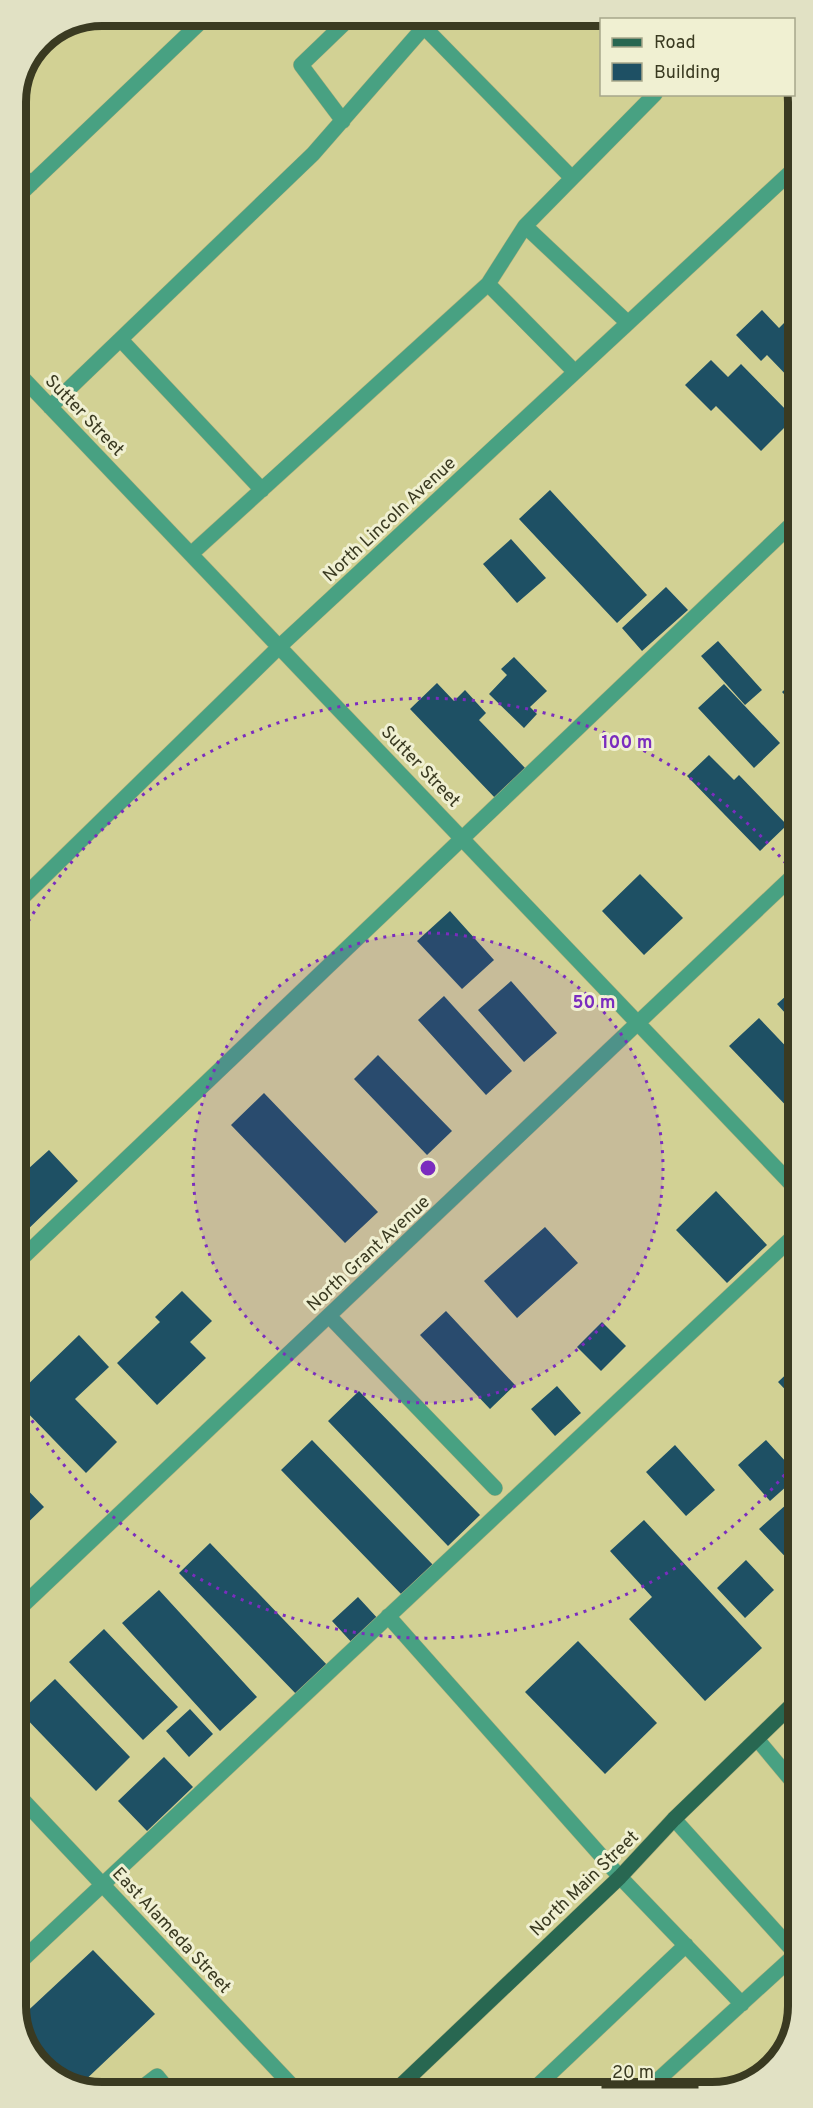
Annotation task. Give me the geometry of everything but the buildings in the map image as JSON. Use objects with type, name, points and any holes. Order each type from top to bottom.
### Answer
[{"type":"main road","name":"North Main Street","points":[[407,2082],[620,1877],[674,1819],[788,1709]]},
{"type":"street","points":[[26,189],[196,26]]},
{"type":"street","points":[[342,26],[301,65],[343,121]]},
{"type":"street","points":[[50,408],[313,154],[424,27],[572,178]]},
{"type":"street","points":[[191,554],[488,284],[525,226],[653,96]]},
{"type":"street","name":"North Lincoln Avenue","points":[[26,894],[280,646],[788,175]]},
{"type":"street","points":[[26,179],[31,184]]},
{"type":"street","points":[[525,226],[627,323]]},
{"type":"street","points":[[488,284],[575,372]]},
{"type":"street","points":[[121,340],[262,490]]},
{"type":"street","name":"Sutter Street","points":[[26,382],[788,1181]]},
{"type":"street","points":[[26,1254],[788,528]]},
{"type":"street","name":"North Grant Avenue","points":[[26,1602],[788,881]]},
{"type":"street","points":[[26,1956],[788,1241]]},
{"type":"street","points":[[329,1316],[495,1488]]},
{"type":"street","points":[[388,1616],[620,1877],[742,2004]]},
{"type":"street","points":[[757,1739],[788,1775]]},
{"type":"street","name":"East Alameda Street","points":[[26,1803],[289,2082]]},
{"type":"street","points":[[674,1819],[788,1945]]},
{"type":"street","points":[[541,2082],[686,1945]]},
{"type":"street","points":[[656,2082],[788,1961]]},
{"type":"street","points":[[148,2082],[156,2076],[161,2082]]}]
